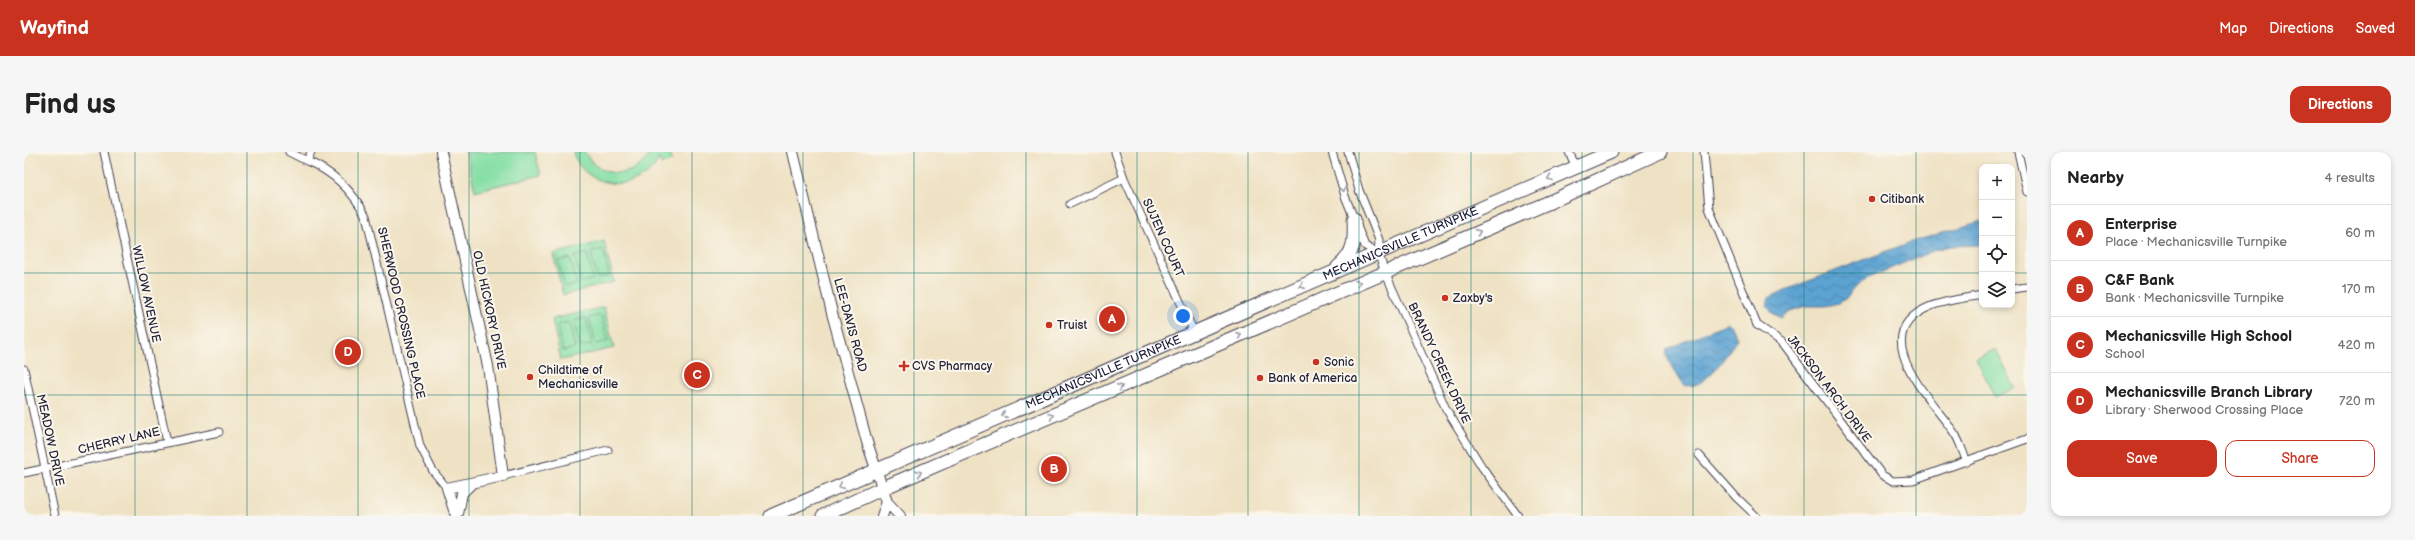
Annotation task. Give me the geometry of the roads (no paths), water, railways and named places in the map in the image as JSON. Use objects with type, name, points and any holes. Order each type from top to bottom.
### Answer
[{"type":"highway","name":"MECHANICSVILLE TURNPIKE","points":[[771,516],[1611,152]]},
{"type":"highway","name":"MECHANICSVILLE TURNPIKE","points":[[823,516],[883,488],[1660,152]]},
{"type":"highway","points":[[1329,274],[1345,261],[1353,248],[1354,219]]},
{"type":"street","name":"WILLOW AVENUE","points":[[104,152],[167,442]]},
{"type":"street","name":"SHERWOOD CROSSING PLACE","points":[[289,152],[326,170],[347,188],[366,216],[420,446],[433,471],[447,488]]},
{"type":"street","points":[[307,161],[311,152]]},
{"type":"street","name":"OLD HICKORY DRIVE","points":[[441,152],[488,366],[503,476]]},
{"type":"street","name":"LEE-DAVIS ROAD","points":[[794,152],[832,313],[877,470],[887,502],[900,516]]},
{"type":"street","name":"SUJEN COURT","points":[[1115,152],[1124,178],[1194,332]]},
{"type":"street","points":[[1332,152],[1354,219],[1365,246],[1378,253]]},
{"type":"street","name":"BRANDY CREEK DRIVE","points":[[1348,152],[1359,190],[1379,240],[1378,253],[1385,272],[1446,409],[1482,467],[1518,516]]},
{"type":"street","points":[[1569,152],[1576,167]]},
{"type":"street","name":"JACKSON ARCH DRIVE","points":[[1704,152],[1709,208],[1757,325],[1782,342],[1878,471],[1893,482],[1901,482],[1967,462],[2027,439]]},
{"type":"street","points":[[2018,152],[2027,192]]},
{"type":"street","points":[[1070,204],[1124,178]]},
{"type":"street","points":[[2015,289],[2027,287]]},
{"type":"street","points":[[1967,462],[1956,436],[1910,373],[1903,355],[1902,342],[1907,325],[1920,311],[1933,305],[1979,296]]},
{"type":"street","name":"MEADOW DRIVE","points":[[24,369],[55,516]]},
{"type":"street","name":"CHERRY LANE","points":[[24,473],[219,432]]},
{"type":"street","points":[[457,516],[447,488],[608,450]]},
{"type":"street","points":[[1699,455],[1736,497],[1756,516]]},
{"type":"street","points":[[457,516],[462,493],[473,482]]},
{"type":"street","points":[[882,516],[887,502]]},
{"type":"water","points":[[1979,222],[1979,245],[1950,246],[1935,250],[1868,278],[1852,290],[1848,297],[1839,303],[1825,306],[1805,306],[1788,312],[1781,318],[1772,313],[1767,306],[1769,298],[1785,290],[1908,243]]},
{"type":"water","points":[[1727,323],[1733,327],[1737,339],[1722,362],[1700,383],[1692,386],[1684,385],[1666,356],[1667,349]]},
{"type":"place","name":"Citibank","points":[[1872,199]]},
{"type":"place","name":"Zaxby's","points":[[1445,298]]},
{"type":"place","name":"Enterprise","points":[[1112,319]]},
{"type":"place","name":"Truist","points":[[1049,325]]},
{"type":"place","name":"Mechanicsville Branch Library","points":[[348,352]]},
{"type":"place","name":"Sonic","points":[[1316,362]]},
{"type":"place","name":"CVS Pharmacy","points":[[904,366]]},
{"type":"place","name":"Mechanicsville High School","points":[[697,375]]},
{"type":"place","name":"Childtime of Mechanicsville","points":[[530,377]]},
{"type":"place","name":"Bank of America","points":[[1260,378]]},
{"type":"place","name":"C&F Bank","points":[[1054,469]]}]
